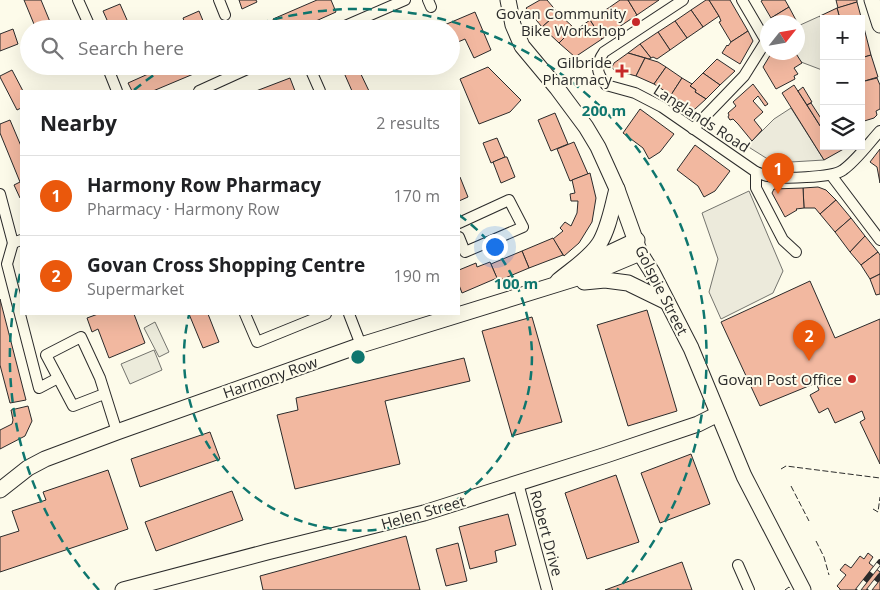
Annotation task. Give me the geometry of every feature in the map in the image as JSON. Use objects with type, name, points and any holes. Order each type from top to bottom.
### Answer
[{"type":"street","points":[[78,0],[87,20]]},
{"type":"street","points":[[219,0],[225,15]]},
{"type":"street","points":[[359,20],[405,0]]},
{"type":"street","name":"Golspie Street","points":[[508,0],[513,24],[522,46],[557,88],[586,127],[598,147],[617,189],[638,246],[691,348],[744,476],[803,590]]},
{"type":"street","name":"Langlands Road","points":[[683,0],[604,52],[598,61],[597,68],[606,85],[635,94],[662,107],[756,172],[756,188],[783,240],[796,252]]},
{"type":"street","points":[[693,129],[744,76],[766,41],[742,0]]},
{"type":"street","points":[[872,0],[880,25]]},
{"type":"street","points":[[111,75],[117,90]]},
{"type":"street","points":[[201,90],[234,75]]},
{"type":"street","points":[[313,75],[320,90]]},
{"type":"street","points":[[756,172],[767,176],[785,178],[831,175],[842,171],[880,131]]},
{"type":"street","points":[[831,175],[880,240]]},
{"type":"street","name":"Harmony Row","points":[[551,286],[588,256],[598,245],[606,230],[617,189]]},
{"type":"street","points":[[0,194],[17,241],[7,264],[20,314]]},
{"type":"street","points":[[460,223],[509,200],[523,227],[462,253]]},
{"type":"street","name":"Harmony Row","points":[[0,490],[28,468],[45,459],[361,345],[590,274],[638,246]]},
{"type":"street","name":"Harmony Row","points":[[551,286],[596,280],[614,280],[628,283],[667,302]]},
{"type":"street","points":[[20,315],[39,388],[58,378]]},
{"type":"street","points":[[245,315],[257,342],[324,315]]},
{"type":"street","points":[[349,315],[361,345]]},
{"type":"street","points":[[104,394],[73,406],[46,355],[81,337],[100,378],[117,432]]},
{"type":"street","name":"Helen Street","points":[[123,590],[424,513],[698,424],[718,414]]},
{"type":"street","name":"Robert Drive","points":[[518,483],[546,590]]},
{"type":"street","points":[[738,565],[749,590]]},
{"type":"shaded area","points":[[820,16],[820,69],[800,60],[805,60],[805,23]]},
{"type":"shaded area","points":[[791,108],[824,160],[774,163],[747,146],[774,119]]},
{"type":"shaded area","points":[[749,191],[783,271],[773,293],[721,319],[709,292],[718,259],[702,213]]},
{"type":"shaded area","points":[[155,322],[169,352],[159,357],[144,328]]},
{"type":"shaded area","points":[[154,350],[162,370],[130,384],[121,364]]},
{"type":"building","points":[[24,0],[41,0],[49,20],[32,20]]},
{"type":"building","points":[[239,0],[256,0],[257,2],[242,9]]},
{"type":"building","points":[[317,0],[331,0],[336,12],[318,20],[273,19]]},
{"type":"building","points":[[540,0],[547,0],[558,13],[542,27],[526,8]]},
{"type":"building","points":[[620,0],[628,0],[637,15],[622,25],[610,7]]},
{"type":"building","points":[[628,0],[659,0],[637,15]]},
{"type":"building","points":[[709,0],[719,16],[703,27],[691,10]]},
{"type":"building","points":[[709,0],[730,0],[748,31],[731,42]]},
{"type":"building","points":[[785,0],[789,7],[776,15],[769,15],[761,1]]},
{"type":"building","points":[[836,0],[857,0],[857,2],[838,8]]},
{"type":"building","points":[[857,2],[860,15],[839,15],[837,8]]},
{"type":"building","points":[[120,4],[127,20],[107,20],[103,11]]},
{"type":"building","points":[[610,7],[622,25],[602,39],[590,20]]},
{"type":"building","points":[[789,7],[793,15],[776,15]]},
{"type":"building","points":[[837,8],[839,15],[822,15]]},
{"type":"building","points":[[691,10],[703,27],[687,38],[675,21]]},
{"type":"building","points":[[199,11],[203,20],[184,20],[183,18]]},
{"type":"building","points":[[475,12],[491,50],[474,58],[465,39],[460,41],[460,20],[456,20]]},
{"type":"building","points":[[558,13],[574,28],[559,43],[542,27]]},
{"type":"building","points":[[590,20],[602,39],[575,57],[559,43],[574,28],[576,30]]},
{"type":"building","points":[[675,21],[687,38],[670,50],[658,32]]},
{"type":"building","points":[[13,29],[18,44],[0,51],[0,34]]},
{"type":"building","points":[[748,31],[753,41],[740,64],[722,53],[727,45]]},
{"type":"building","points":[[658,32],[670,50],[657,59],[651,58],[640,44]]},
{"type":"building","points":[[865,32],[871,55],[865,57]]},
{"type":"building","points":[[640,44],[651,58],[628,53]]},
{"type":"building","points":[[628,53],[645,58],[636,76],[614,70],[612,67],[614,63]]},
{"type":"building","points":[[871,55],[878,77],[865,81],[865,60],[865,57]]},
{"type":"building","points":[[645,58],[666,67],[654,84],[636,76]]},
{"type":"building","points":[[717,59],[735,71],[720,85],[703,73]]},
{"type":"building","points":[[767,60],[800,60],[802,63],[794,68],[798,74],[794,76],[795,79],[776,89],[763,67]]},
{"type":"building","points":[[488,67],[521,100],[510,112],[479,124],[460,79]]},
{"type":"building","points":[[666,67],[682,78],[671,95],[654,84]]},
{"type":"building","points":[[12,70],[22,90],[20,90],[20,108],[17,110],[0,76]]},
{"type":"building","points":[[703,73],[720,85],[706,99],[695,92],[696,90],[690,86]]},
{"type":"building","points":[[146,75],[191,75],[155,90],[132,90],[128,83]]},
{"type":"building","points":[[345,75],[361,75],[369,90],[352,90]]},
{"type":"building","points":[[290,78],[295,90],[259,90]]},
{"type":"building","points":[[682,78],[692,84],[690,86],[696,90],[695,92],[706,99],[693,110],[671,95]]},
{"type":"building","points":[[877,78],[880,85],[880,109],[876,111],[877,115],[874,118],[865,121],[865,105],[865,81]]},
{"type":"building","points":[[753,84],[768,104],[765,106],[758,96],[753,101],[763,112],[754,120],[762,130],[752,141],[733,119],[730,120],[728,113],[736,106],[733,102]]},
{"type":"building","points":[[794,85],[820,126],[820,150],[842,150],[824,160],[782,93]]},
{"type":"building","points":[[803,87],[812,102],[807,105],[798,91]]},
{"type":"building","points":[[811,103],[820,117],[820,126],[807,105]]},
{"type":"building","points":[[640,109],[674,134],[660,152],[649,159],[643,148],[623,133]]},
{"type":"building","points":[[555,113],[568,144],[551,151],[538,120]]},
{"type":"building","points":[[10,120],[20,144],[20,182],[0,133],[0,124]]},
{"type":"building","points":[[497,138],[505,157],[491,163],[483,143]]},
{"type":"building","points":[[574,142],[588,174],[570,181],[557,149]]},
{"type":"building","points":[[695,145],[730,171],[715,191],[704,197],[698,186],[677,170]]},
{"type":"building","points":[[880,149],[880,183],[877,167],[870,162]]},
{"type":"building","points":[[507,157],[515,177],[501,183],[493,162]]},
{"type":"building","points":[[590,173],[596,198],[592,222],[579,243],[564,256],[553,239],[563,231],[560,228],[565,222],[571,226],[577,213],[578,201],[571,201],[570,194],[575,193],[572,180]]},
{"type":"building","points":[[460,177],[468,197],[460,201]]},
{"type":"building","points":[[20,182],[20,198],[14,185]]},
{"type":"building","points":[[818,187],[826,190],[836,200],[820,214],[815,208],[804,208],[803,188]]},
{"type":"building","points":[[803,188],[804,208],[796,209],[785,217],[772,193],[774,189]]},
{"type":"building","points":[[836,200],[851,218],[835,232],[820,214]]},
{"type":"building","points":[[851,218],[865,236],[850,252],[835,232]]},
{"type":"building","points":[[865,236],[878,252],[861,265],[850,252]]},
{"type":"building","points":[[553,238],[563,255],[529,268],[522,251]]},
{"type":"building","points":[[522,251],[529,268],[498,281],[491,264]]},
{"type":"building","points":[[878,252],[880,255],[880,274],[870,279],[861,265]]},
{"type":"building","points":[[490,262],[497,278],[462,293],[460,288],[460,270],[476,263],[477,267]]},
{"type":"building","points":[[880,274],[880,294],[876,295],[870,279]]},
{"type":"building","points":[[810,281],[835,338],[880,319],[880,464],[860,422],[865,419],[862,411],[835,423],[828,408],[819,413],[810,395],[819,390],[816,383],[760,406],[721,322]]},
{"type":"building","points":[[0,299],[26,400],[10,403],[0,365]]},
{"type":"building","points":[[647,310],[677,411],[628,426],[597,325]]},
{"type":"building","points":[[95,315],[134,315],[145,343],[109,358],[98,329],[92,332],[87,318]]},
{"type":"building","points":[[189,315],[208,315],[219,342],[203,348]]},
{"type":"building","points":[[532,317],[562,422],[512,436],[482,331]]},
{"type":"building","points":[[464,358],[470,381],[385,401],[400,464],[295,489],[277,415],[298,410],[296,398]]},
{"type":"building","points":[[28,406],[32,421],[25,436],[0,449],[0,430],[12,424],[11,410]]},
{"type":"building","points":[[210,432],[220,459],[140,487],[131,459]]},
{"type":"building","points":[[691,454],[710,504],[660,523],[641,473]]},
{"type":"building","points":[[108,470],[128,529],[0,572],[0,537],[19,531],[12,511],[46,500],[43,492]]},
{"type":"building","points":[[616,475],[639,542],[587,559],[565,493]]},
{"type":"building","points":[[232,491],[243,520],[156,551],[145,522]]},
{"type":"building","points":[[508,514],[516,545],[495,551],[497,562],[470,569],[459,527]]},
{"type":"building","points":[[406,536],[420,590],[263,590],[260,576]]},
{"type":"building","points":[[458,543],[467,581],[446,586],[436,549]]},
{"type":"building","points":[[868,553],[873,557],[869,563],[880,572],[880,590],[840,590],[837,586],[846,575],[840,570],[845,564],[851,568],[860,556],[864,559]]},
{"type":"building","points":[[682,562],[692,590],[605,590]]},
{"type":"railway","points":[[858,590],[880,562]]},
{"type":"railway","points":[[869,590],[880,576]]},
{"type":"fence","points":[[781,469],[786,466],[880,478]]},
{"type":"fence","points":[[791,486],[809,521]]},
{"type":"fence","points":[[873,509],[878,512],[880,497]]},
{"type":"fence","points":[[816,541],[824,557],[829,575]]},
{"type":"fence","points":[[785,590],[789,587],[791,590]]},
{"type":"place","name":"Govan Community Bike Workshop","points":[[636,22]]},
{"type":"place","name":"Gilbride Pharmacy","points":[[622,71]]},
{"type":"place","name":"Harmony Row Pharmacy","points":[[778,194]]},
{"type":"place","name":"Govan Cross Shopping Centre","points":[[809,361]]},
{"type":"place","name":"Govan Post Office","points":[[852,379]]}]
